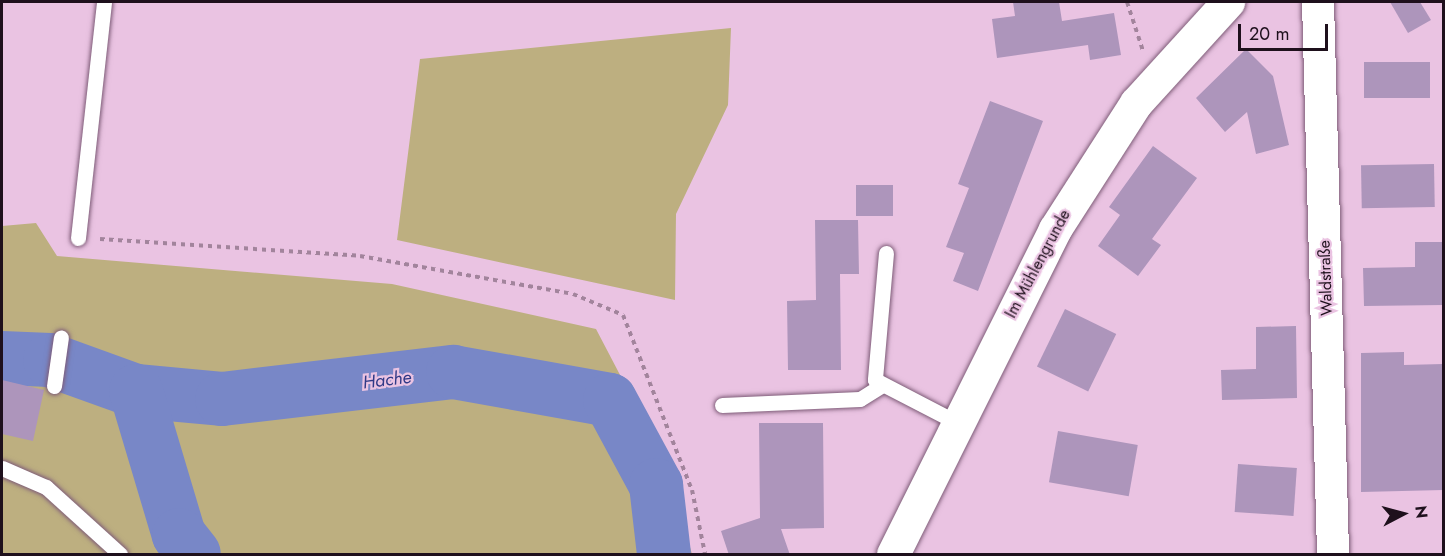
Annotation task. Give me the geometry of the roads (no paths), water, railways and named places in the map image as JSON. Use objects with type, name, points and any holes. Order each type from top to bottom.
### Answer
[{"type":"main road","name":"Im Mühlengrunde","points":[[893,555],[956,422],[1055,229],[1119,127],[1199,27],[1228,2]]},
{"type":"street","name":"Waldstraße","points":[[1318,2],[1333,555]]},
{"type":"lane","points":[[78,238],[104,2]]},
{"type":"lane","points":[[886,253],[874,380],[956,422]]},
{"type":"lane","points":[[54,386],[61,337]]},
{"type":"lane","points":[[722,405],[860,399],[882,385]]},
{"type":"lane","points":[[2,468],[46,487],[120,555]]},
{"type":"waterway","name":"Hache","points":[[2,358],[50,360],[136,391],[222,399],[453,372],[610,400],[656,485],[664,554]]},
{"type":"waterway","points":[[136,391],[179,535],[194,554]]}]
